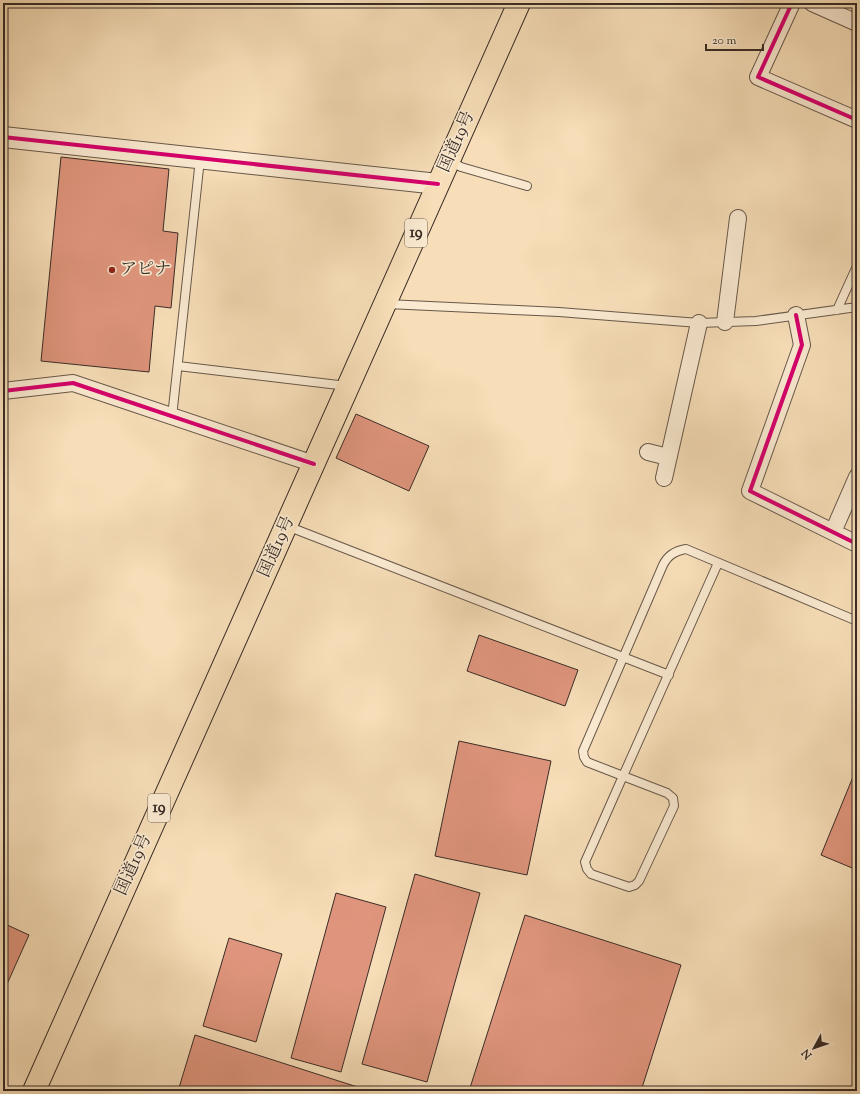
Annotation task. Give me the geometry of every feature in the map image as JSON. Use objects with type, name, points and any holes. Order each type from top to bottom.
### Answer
[{"type":"highway","name":"国道19号","points":[[34,1091],[519,3]]},
{"type":"street","points":[[792,3],[758,77],[857,120]]},
{"type":"street","points":[[812,3],[857,23]]},
{"type":"street","points":[[3,137],[438,184]]},
{"type":"street","points":[[724,322],[738,218]]},
{"type":"street","points":[[796,315],[802,345],[750,491],[857,544]]},
{"type":"street","points":[[664,478],[699,324]]},
{"type":"street","points":[[3,390],[73,383],[314,464]]},
{"type":"street","points":[[648,452],[668,457]]},
{"type":"street","points":[[833,532],[857,477]]},
{"type":"lane","points":[[172,417],[200,158]]},
{"type":"lane","points":[[449,160],[461,167],[527,186]]},
{"type":"lane","points":[[836,310],[857,266]]},
{"type":"lane","points":[[386,304],[560,312],[699,324],[756,320],[857,307]]},
{"type":"lane","points":[[178,366],[348,386]]},
{"type":"lane","points":[[287,526],[669,675]]},
{"type":"lane","points":[[718,563],[669,675],[623,776],[585,862],[587,869],[591,874],[629,887],[635,885],[639,881],[674,806],[673,798],[667,793],[623,776],[587,762],[583,751],[625,657],[666,558],[676,550],[686,549],[857,621]]},
{"type":"building","name":"アピナ","points":[[61,157],[169,169],[163,231],[178,233],[171,308],[155,306],[149,372],[41,361]]},
{"type":"building","points":[[356,414],[429,446],[409,491],[336,458]]},
{"type":"building","points":[[479,635],[578,670],[565,706],[467,671]]},
{"type":"building","points":[[459,741],[551,761],[527,875],[435,856]]},
{"type":"building","points":[[857,767],[857,870],[821,855]]},
{"type":"building","points":[[415,874],[480,893],[427,1082],[362,1064]]},
{"type":"building","points":[[336,893],[386,907],[341,1072],[291,1058]]},
{"type":"building","points":[[525,915],[681,965],[641,1091],[469,1091]]},
{"type":"building","points":[[3,923],[29,935],[3,993]]},
{"type":"building","points":[[229,938],[282,954],[256,1042],[203,1026]]},
{"type":"building","points":[[195,1035],[370,1091],[178,1091]]},
{"type":"cycle path","points":[[792,3],[758,77],[857,120]]},
{"type":"cycle path","points":[[3,137],[438,184]]},
{"type":"cycle path","points":[[796,315],[802,345],[750,491],[857,544]]},
{"type":"cycle path","points":[[3,391],[73,383],[314,464]]},
{"type":"place","name":"アピナ","points":[[112,270]]}]
